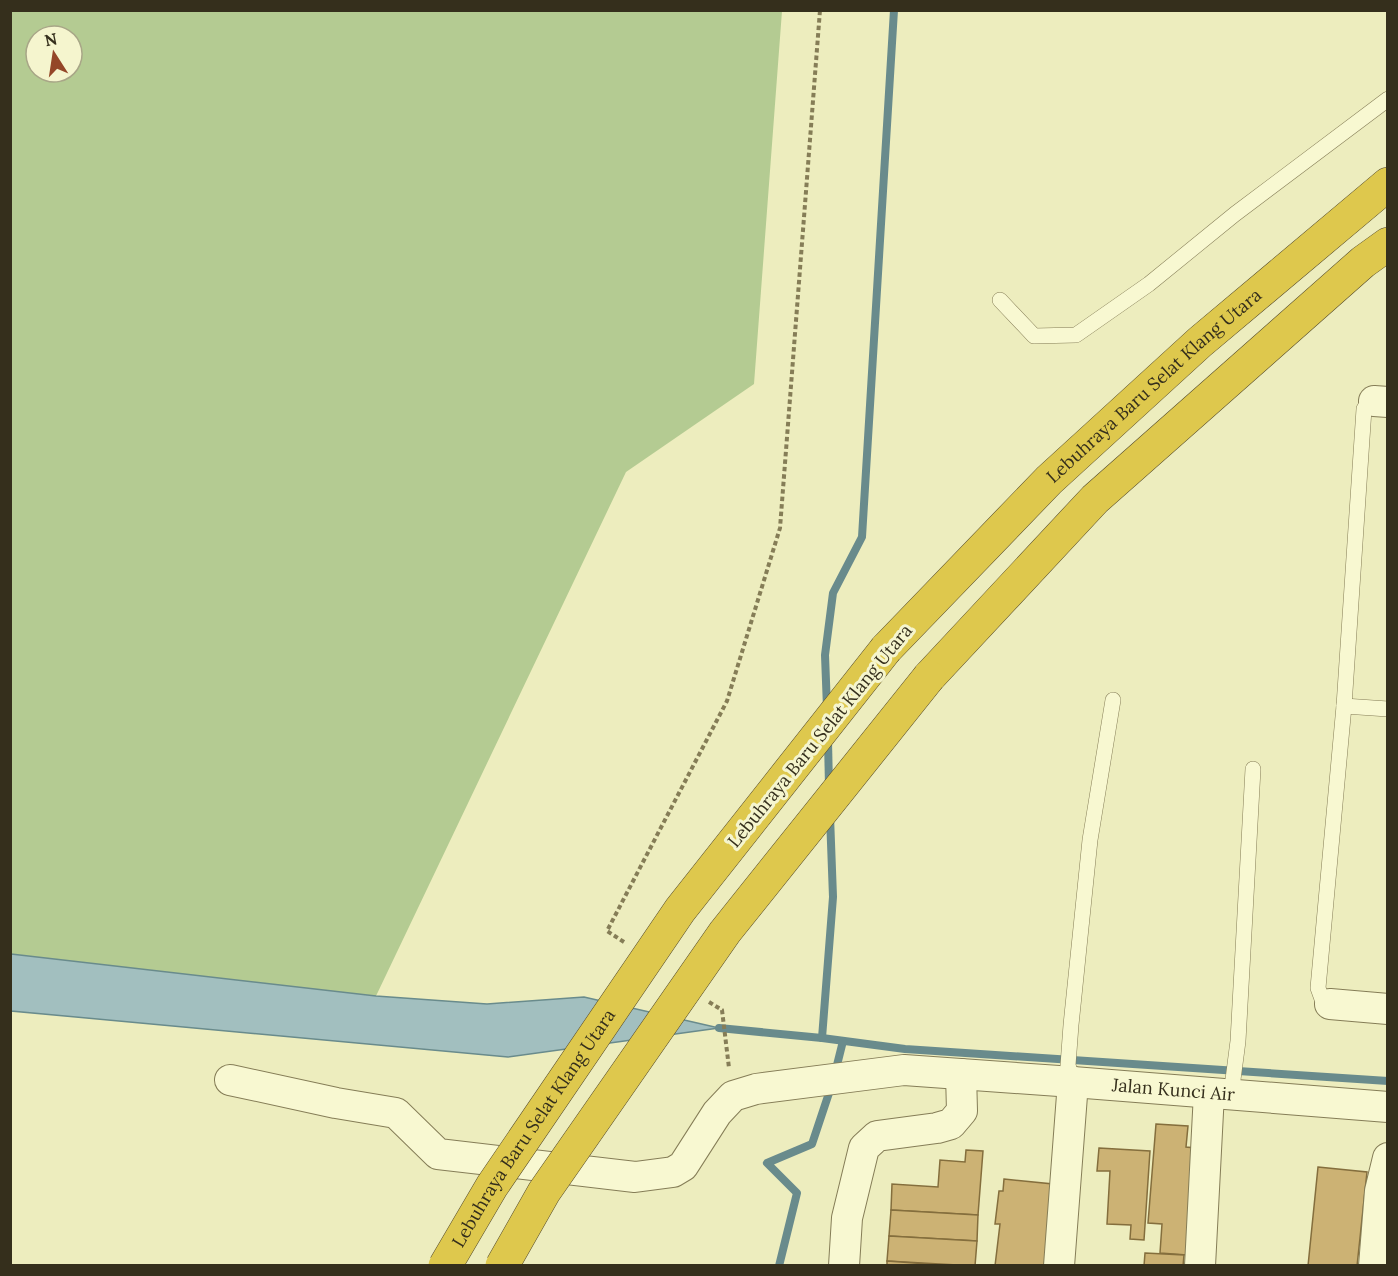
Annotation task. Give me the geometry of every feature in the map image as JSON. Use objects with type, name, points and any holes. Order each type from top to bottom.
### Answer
[{"type":"highway","name":"Lebuhraya Baru Selat Klang Utara","points":[[445,1266],[492,1186],[680,910],[886,649],[1049,480],[1200,342],[1388,184]]},
{"type":"highway","points":[[502,1266],[544,1192],[725,932],[929,677],[1095,499],[1363,262],[1388,244]]},
{"type":"street","points":[[1330,1004],[1388,1009]]},
{"type":"street","name":"Jalan Kunci Air","points":[[230,1080],[336,1103],[396,1113],[438,1154],[635,1177],[665,1173],[683,1166],[717,1113],[733,1096],[756,1089],[904,1070],[961,1074],[1070,1074],[1388,1107]]},
{"type":"street","points":[[844,1266],[847,1218],[864,1148],[877,1136],[951,1124],[962,1111],[961,1074]]},
{"type":"street","points":[[1059,1266],[1070,1074]]},
{"type":"street","points":[[1200,1266],[1225,1089]]},
{"type":"street","points":[[1374,1266],[1380,1191],[1388,1158]]},
{"type":"lane","points":[[1000,300],[1034,336],[1076,335],[1149,284],[1235,214],[1388,99]]},
{"type":"lane","points":[[1330,1004],[1322,999],[1318,988],[1344,706],[1364,409],[1368,403],[1381,401]]},
{"type":"lane","points":[[1070,1074],[1071,1025],[1090,840],[1113,700]]},
{"type":"lane","points":[[1344,706],[1388,709]]},
{"type":"lane","points":[[1225,1089],[1238,1041],[1252,768]]},
{"type":"path","points":[[627,944],[608,931],[727,701],[780,528],[820,10]]},
{"type":"path","points":[[703,997],[722,1010],[727,1054]]},
{"type":"green space","points":[[11,11],[782,11],[754,384],[626,472],[376,996],[11,954]]},
{"type":"water","points":[[11,954],[376,996],[487,1004],[584,997],[719,1028],[508,1057],[11,1011]]},
{"type":"building","points":[[1156,1124],[1188,1126],[1186,1147],[1206,1149],[1187,1255],[1160,1253],[1162,1224],[1148,1223]]},
{"type":"building","points":[[1099,1148],[1150,1151],[1144,1240],[1130,1239],[1131,1225],[1107,1224],[1110,1171],[1097,1171]]},
{"type":"building","points":[[966,1150],[983,1151],[978,1215],[891,1210],[892,1184],[938,1187],[940,1160],[965,1162]]},
{"type":"building","points":[[1318,1167],[1367,1172],[1357,1266],[1308,1266]]},
{"type":"building","points":[[1004,1179],[1053,1184],[1050,1266],[995,1266],[1000,1224],[995,1224],[999,1191],[1003,1191]]},
{"type":"building","points":[[891,1210],[978,1215],[977,1241],[889,1236]]},
{"type":"building","points":[[889,1236],[977,1241],[975,1266],[887,1261]]},
{"type":"building","points":[[1145,1253],[1184,1255],[1183,1266],[1144,1266]]},
{"type":"building","points":[[887,1261],[954,1266],[887,1266]]},
{"type":"waterway","points":[[827,708],[825,655],[833,593],[862,537],[894,10]]},
{"type":"waterway","points":[[828,741],[829,786]]},
{"type":"waterway","points":[[822,1038],[833,897],[830,816]]},
{"type":"waterway","points":[[719,1028],[905,1049],[1388,1081]]},
{"type":"waterway","points":[[835,1073],[843,1041]]},
{"type":"waterway","points":[[779,1266],[797,1193],[767,1163],[812,1144],[831,1087]]}]
